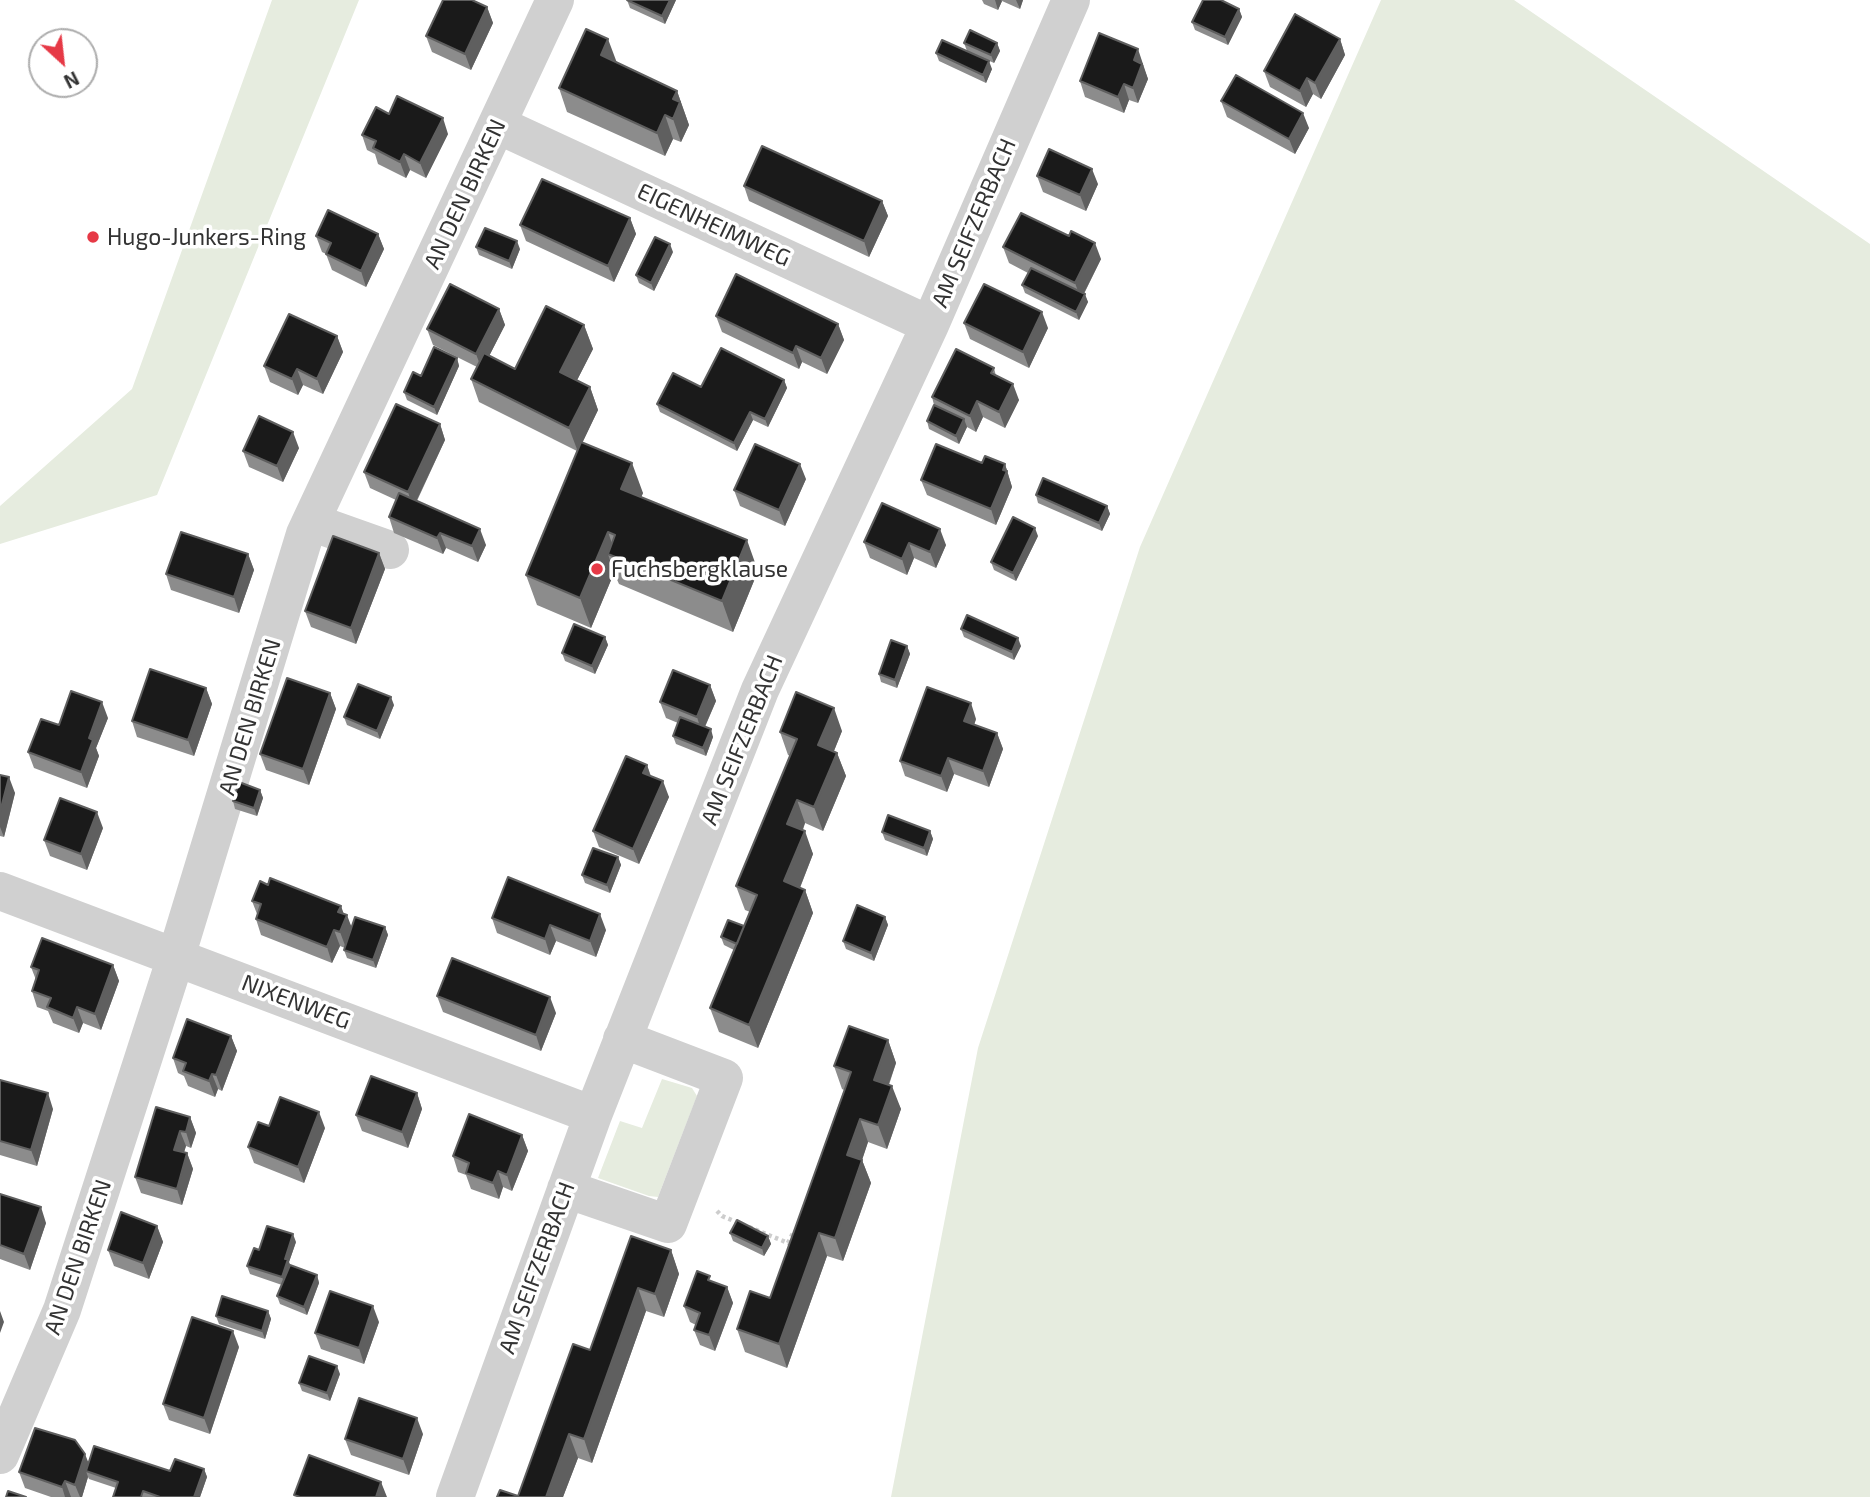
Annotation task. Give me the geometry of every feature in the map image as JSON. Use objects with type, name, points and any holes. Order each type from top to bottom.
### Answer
[{"type":"street","name":"AN DEN BIRKEN","points":[[0,1455],[62,1310],[176,957],[305,534],[555,0]]},
{"type":"street","name":"AM SEIFZERBACH","points":[[456,1497],[593,1115],[760,690],[930,325],[1071,0]]},
{"type":"street","name":"EIGENHEIMWEG","points":[[498,125],[930,325]]},
{"type":"street","points":[[311,522],[390,550]]},
{"type":"street","name":"NIXENWEG","points":[[0,891],[593,1115]]},
{"type":"street","points":[[566,1189],[668,1224],[724,1079],[622,1039]]},
{"type":"path","points":[[717,1211],[722,1216],[788,1242],[794,1231]]},
{"type":"shaded area","points":[[272,0],[359,0],[157,495],[0,544],[0,506],[132,389]]},
{"type":"shaded area","points":[[1381,0],[1514,0],[1870,244],[1870,1497],[891,1497],[978,1048],[1140,547]]},
{"type":"shaded area","points":[[662,1079],[692,1088],[697,1096],[658,1197],[598,1178],[620,1121],[642,1128]]},
{"type":"building","points":[[443,0],[472,0],[487,7],[465,54],[426,36]]},
{"type":"building","points":[[627,0],[670,0],[662,16]]},
{"type":"building","points":[[1203,0],[1221,0],[1239,9],[1225,37],[1192,22]]},
{"type":"building","points":[[1295,14],[1340,39],[1315,83],[1307,78],[1300,91],[1264,71]]},
{"type":"building","points":[[586,29],[608,39],[601,55],[677,91],[673,99],[680,102],[673,119],[665,115],[657,133],[559,88]]},
{"type":"building","points":[[970,30],[997,43],[991,55],[964,43]]},
{"type":"building","points":[[1099,33],[1138,49],[1134,60],[1142,64],[1133,88],[1124,84],[1118,97],[1080,81]]},
{"type":"building","points":[[942,40],[989,61],[983,75],[936,53]]},
{"type":"building","points":[[1236,75],[1303,113],[1289,139],[1221,101]]},
{"type":"building","points":[[397,96],[443,118],[420,163],[404,154],[400,162],[373,148],[376,141],[362,135],[376,107],[389,114]]},
{"type":"building","points":[[762,146],[882,201],[864,241],[744,186]]},
{"type":"building","points":[[1049,149],[1092,169],[1080,195],[1037,176]]},
{"type":"building","points":[[542,179],[630,218],[608,266],[520,225]]},
{"type":"building","points":[[328,210],[378,234],[361,271],[326,254],[331,243],[316,236]]},
{"type":"building","points":[[1021,213],[1069,236],[1071,231],[1095,243],[1075,283],[1003,247]]},
{"type":"building","points":[[485,228],[517,241],[509,261],[476,247]]},
{"type":"building","points":[[655,237],[670,244],[651,283],[636,275]]},
{"type":"building","points":[[1031,268],[1085,294],[1076,312],[1022,285]]},
{"type":"building","points":[[736,274],[838,324],[821,358],[796,346],[793,353],[716,316]]},
{"type":"building","points":[[450,284],[499,309],[476,354],[427,329]]},
{"type":"building","points":[[984,284],[1042,312],[1023,352],[964,323]]},
{"type":"building","points":[[546,306],[584,325],[560,372],[590,387],[569,428],[471,379],[484,353],[515,369]]},
{"type":"building","points":[[289,314],[337,336],[317,379],[297,369],[292,379],[264,366]]},
{"type":"building","points":[[434,347],[457,358],[434,407],[404,392],[413,372],[421,376]]},
{"type":"building","points":[[721,348],[784,380],[765,419],[750,412],[734,443],[657,404],[673,373],[701,387]]},
{"type":"building","points":[[956,349],[994,368],[991,373],[1013,384],[999,412],[977,401],[970,416],[932,397]]},
{"type":"building","points":[[396,404],[440,424],[408,492],[364,472]]},
{"type":"building","points":[[934,405],[964,419],[956,436],[927,421]]},
{"type":"building","points":[[259,416],[293,432],[277,466],[243,451]]},
{"type":"building","points":[[581,442],[632,463],[621,489],[747,540],[722,601],[608,554],[615,535],[608,532],[580,598],[526,575]]},
{"type":"building","points":[[755,444],[800,464],[779,510],[734,490]]},
{"type":"building","points":[[936,444],[982,463],[985,456],[1005,464],[1003,470],[1007,471],[991,509],[921,480]]},
{"type":"building","points":[[1043,478],[1107,506],[1099,523],[1036,495]]},
{"type":"building","points":[[399,493],[480,529],[472,546],[440,533],[437,538],[389,517]]},
{"type":"building","points":[[882,503],[940,529],[930,552],[909,543],[902,559],[864,542]]},
{"type":"building","points":[[1013,517],[1035,528],[1013,573],[991,562]]},
{"type":"building","points":[[181,532],[248,554],[234,597],[166,574]]},
{"type":"building","points":[[333,536],[379,553],[351,628],[305,611]]},
{"type":"building","points":[[967,615],[1018,638],[1012,652],[961,629]]},
{"type":"building","points":[[574,624],[605,637],[592,666],[562,653]]},
{"type":"building","points":[[891,640],[907,646],[895,680],[879,674]]},
{"type":"building","points":[[150,669],[206,688],[188,740],[132,721]]},
{"type":"building","points":[[673,670],[710,685],[697,717],[660,702]]},
{"type":"building","points":[[287,678],[330,693],[303,769],[260,754]]},
{"type":"building","points":[[358,684],[391,697],[377,731],[344,717]]},
{"type":"building","points":[[927,687],[971,703],[964,721],[997,733],[983,771],[948,758],[941,776],[900,761]]},
{"type":"building","points":[[71,691],[102,702],[89,738],[93,740],[81,772],[28,752],[41,719],[59,725]]},
{"type":"building","points":[[796,692],[834,708],[818,745],[837,753],[814,807],[797,800],[787,824],[805,831],[784,881],[805,890],[749,1025],[710,1008],[757,895],[736,886],[797,739],[780,732]]},
{"type":"building","points":[[680,717],[711,729],[703,748],[673,736]]},
{"type":"building","points":[[626,756],[647,765],[643,773],[663,781],[633,849],[593,831]]},
{"type":"building","points":[[0,775],[9,777],[0,812]]},
{"type":"building","points":[[239,782],[260,790],[254,808],[233,801]]},
{"type":"building","points":[[60,798],[97,812],[81,854],[44,840]]},
{"type":"building","points":[[888,815],[930,831],[924,848],[882,832]]},
{"type":"building","points":[[593,848],[618,857],[607,885],[582,875]]},
{"type":"building","points":[[508,877],[600,914],[590,941],[550,925],[545,939],[492,918]]},
{"type":"building","points":[[270,878],[341,906],[338,912],[347,915],[340,932],[334,930],[327,947],[256,919],[261,904],[252,901],[260,881],[268,885]]},
{"type":"building","points":[[857,905],[885,917],[871,953],[843,941]]},
{"type":"building","points":[[355,917],[385,927],[373,960],[344,950]]},
{"type":"building","points":[[728,920],[744,926],[737,944],[721,937]]},
{"type":"building","points":[[42,938],[113,965],[95,1014],[77,1007],[73,1018],[47,1007],[51,998],[32,991],[39,970],[31,967]]},
{"type":"building","points":[[452,958],[550,997],[536,1035],[437,996]]},
{"type":"building","points":[[187,1019],[231,1036],[216,1075],[212,1074],[209,1081],[183,1071],[186,1063],[173,1058]]},
{"type":"building","points":[[849,1026],[888,1040],[874,1080],[892,1086],[878,1125],[860,1119],[847,1155],[862,1160],[835,1238],[819,1233],[779,1344],[737,1329],[750,1291],[770,1298],[851,1072],[834,1066]]},
{"type":"building","points":[[371,1076],[417,1093],[402,1132],[356,1115]]},
{"type":"building","points":[[0,1080],[48,1093],[31,1150],[0,1141]]},
{"type":"building","points":[[280,1097],[319,1112],[298,1167],[248,1147],[258,1122],[269,1126]]},
{"type":"building","points":[[156,1107],[190,1117],[186,1132],[180,1131],[174,1150],[187,1153],[177,1189],[135,1177]]},
{"type":"building","points":[[469,1114],[522,1135],[507,1175],[498,1171],[493,1183],[466,1173],[469,1163],[453,1156]]},
{"type":"building","points":[[0,1194],[41,1207],[24,1254],[0,1245]]},
{"type":"building","points":[[121,1212],[157,1226],[143,1263],[108,1250]]},
{"type":"building","points":[[737,1220],[768,1236],[762,1248],[730,1233]]},
{"type":"building","points":[[267,1226],[293,1234],[282,1277],[247,1266],[254,1248],[259,1250]]},
{"type":"building","points":[[631,1236],[671,1250],[655,1294],[638,1288],[584,1439],[569,1434],[546,1497],[497,1497],[500,1490],[518,1496],[573,1344],[590,1350]]},
{"type":"building","points":[[290,1265],[317,1275],[304,1307],[277,1296]]},
{"type":"building","points":[[697,1271],[710,1276],[708,1280],[727,1287],[709,1335],[694,1330],[700,1313],[684,1306]]},
{"type":"building","points":[[330,1291],[373,1306],[359,1348],[315,1333]]},
{"type":"building","points":[[222,1296],[268,1311],[262,1331],[216,1316]]},
{"type":"building","points":[[192,1317],[233,1331],[204,1418],[163,1404]]},
{"type":"building","points":[[309,1356],[337,1366],[327,1393],[299,1383]]},
{"type":"building","points":[[359,1398],[417,1418],[403,1459],[345,1439]]},
{"type":"building","points":[[35,1428],[75,1440],[85,1454],[75,1485],[65,1481],[62,1487],[19,1472]]},
{"type":"building","points":[[94,1446],[170,1471],[175,1459],[204,1469],[194,1497],[160,1497],[143,1491],[141,1497],[113,1497],[118,1482],[86,1471]]},
{"type":"building","points":[[309,1455],[381,1482],[376,1497],[294,1495]]},
{"type":"building","points":[[8,1491],[26,1497],[6,1497]]},
{"type":"place","name":"Hugo-Junkers-Ring","points":[[93,237]]},
{"type":"place","name":"Fuchsbergklause","points":[[597,569]]}]
